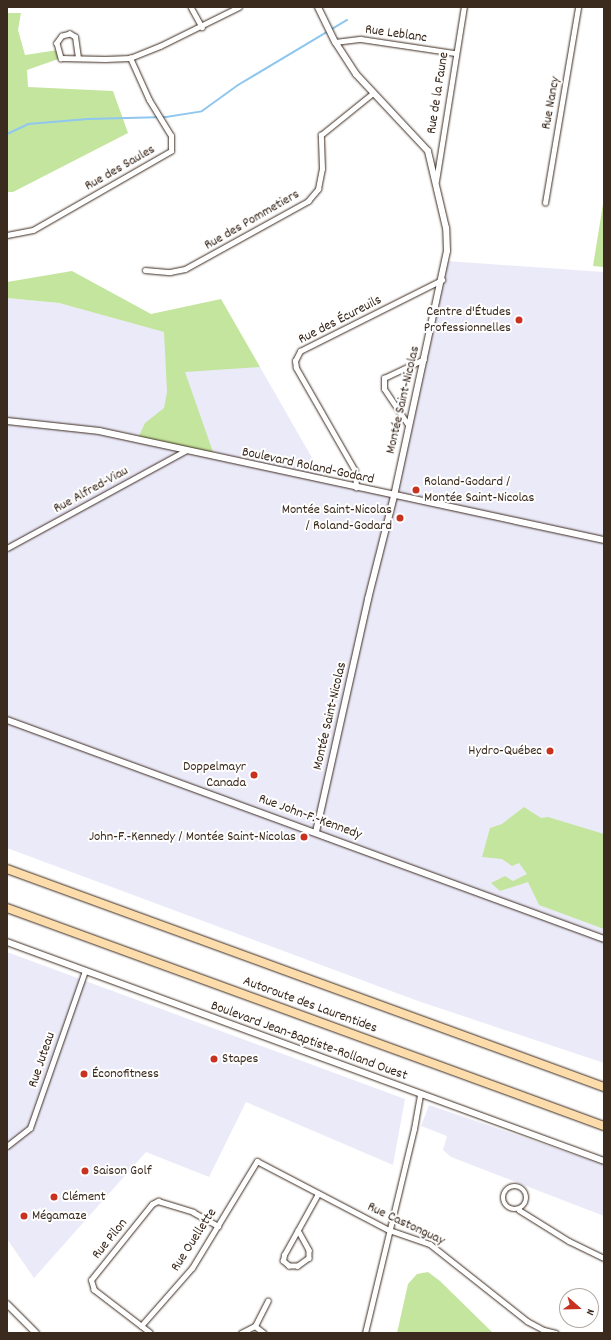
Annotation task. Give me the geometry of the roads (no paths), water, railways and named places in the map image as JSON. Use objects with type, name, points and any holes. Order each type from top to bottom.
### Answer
[{"type":"highway","name":"Autoroute des Laurentides","points":[[7,869],[604,1087]]},
{"type":"highway","name":"Autoroute des Laurentides","points":[[7,908],[604,1126]]},
{"type":"street","points":[[190,7],[202,27]]},
{"type":"street","points":[[78,58],[75,37],[70,34],[62,36],[58,43],[61,58],[78,58],[130,58],[202,27],[239,7]]},
{"type":"street","name":"Montée Saint-Nicolas","points":[[316,832],[368,599],[394,496],[408,425],[442,280],[447,251],[446,228],[428,151],[356,74],[335,42],[318,7]]},
{"type":"street","name":"Rue de la Faune","points":[[436,183],[455,53],[464,7]]},
{"type":"street","name":"Rue Nancy","points":[[545,203],[578,7]]},
{"type":"street","name":"Rue Leblanc","points":[[335,42],[361,39],[455,53]]},
{"type":"street","name":"Rue des Saules","points":[[7,235],[33,230],[171,151],[172,136],[148,100],[130,58]]},
{"type":"street","name":"Rue des Pommetiers","points":[[145,270],[170,272],[185,269],[308,201],[318,189],[322,169],[321,135],[373,93]]},
{"type":"street","name":"Rue des Écureuils","points":[[356,488],[355,470],[296,368],[295,361],[300,352],[442,280]]},
{"type":"street","points":[[408,425],[384,389],[384,378],[424,359]]},
{"type":"street","name":"Boulevard Roland-Godard","points":[[7,421],[99,431],[356,488],[604,540]]},
{"type":"street","name":"Rue Alfred-Viau","points":[[7,548],[185,451]]},
{"type":"street","name":"Rue John-F.-Kennedy","points":[[7,720],[316,832],[604,939]]},
{"type":"street","name":"Boulevard Jean-Baptiste-Rolland Ouest","points":[[7,942],[604,1161]]},
{"type":"street","name":"Rue Juteau","points":[[7,1146],[30,1128],[85,971]]},
{"type":"street","points":[[365,1333],[420,1094]]},
{"type":"street","name":"Rue Castonguay","points":[[257,1161],[389,1230],[430,1244],[527,1321],[544,1330],[556,1333]]},
{"type":"street","name":"Rue Ouellette","points":[[141,1326],[192,1268],[257,1161]]},
{"type":"street","points":[[519,1210],[525,1204],[526,1193],[520,1188],[513,1187],[504,1194],[504,1202],[512,1210],[519,1210],[569,1241],[604,1258]]},
{"type":"street","points":[[298,1230],[309,1250],[309,1258],[298,1266],[289,1266],[283,1261],[284,1255],[318,1194]]},
{"type":"street","name":"Rue Pilon","points":[[150,1333],[94,1290],[91,1280],[152,1204],[158,1200],[193,1212],[218,1226]]},
{"type":"street","points":[[240,1333],[255,1326],[268,1301]]},
{"type":"street","points":[[7,1304],[36,1333]]},
{"type":"street","points":[[255,1326],[264,1333]]},
{"type":"waterway","points":[[7,134],[28,124],[88,119],[166,117],[202,111],[238,85],[347,20]]},
{"type":"place","name":"Centre d'Études Professionnelles","points":[[519,320]]},
{"type":"place","name":"Roland-Godard / Montée Saint-Nicolas","points":[[416,490]]},
{"type":"place","name":"Montée Saint-Nicolas / Roland-Godard","points":[[400,518]]},
{"type":"place","name":"Hydro-Québec","points":[[550,751]]},
{"type":"place","name":"Doppelmayr Canada","points":[[254,775]]},
{"type":"place","name":"John-F.-Kennedy / Montée Saint-Nicolas","points":[[304,837]]},
{"type":"place","name":"Stapes","points":[[214,1059]]},
{"type":"place","name":"Éconofitness","points":[[84,1074]]},
{"type":"place","name":"Saison Golf","points":[[85,1171]]},
{"type":"place","name":"Clément","points":[[54,1197]]},
{"type":"place","name":"Mégamaze","points":[[24,1216]]}]
